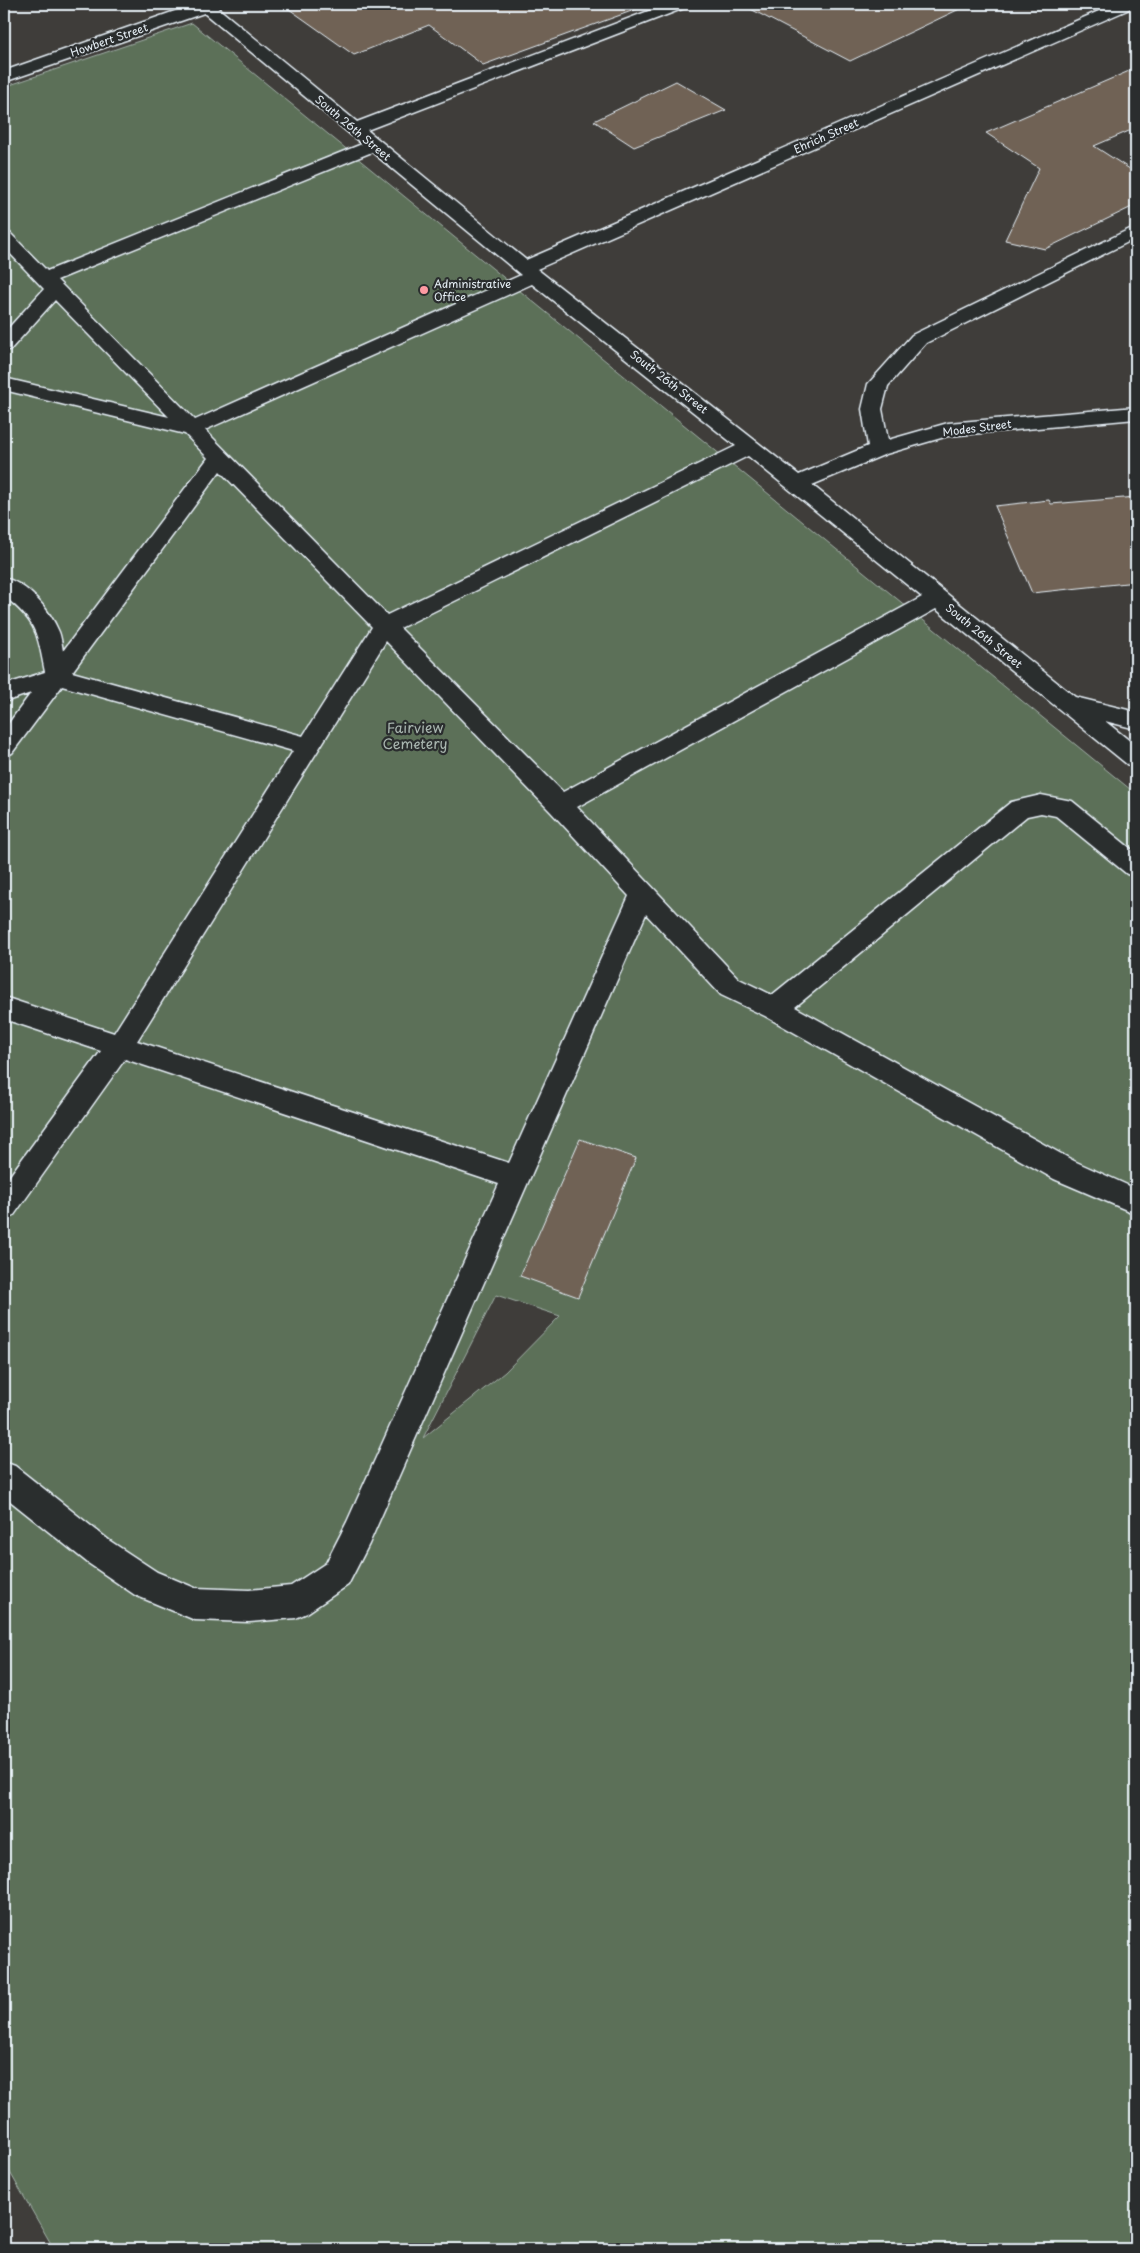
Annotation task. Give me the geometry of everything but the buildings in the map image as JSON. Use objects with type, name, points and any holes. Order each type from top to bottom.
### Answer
[{"type":"street","points":[[355,129],[681,4]]},
{"type":"street","name":"Ehrich Street","points":[[191,429],[529,272],[1128,4]]},
{"type":"street","name":"South 26th Street","points":[[208,5],[529,272],[797,484],[1136,759]]},
{"type":"street","name":"Howbert Street","points":[[4,76],[208,5]]},
{"type":"street","points":[[4,345],[49,283],[374,145]]},
{"type":"street","points":[[880,449],[872,409],[878,384],[919,339],[1136,230]]},
{"type":"street","points":[[4,237],[560,804],[730,988],[774,1008],[1064,1170],[1136,1202]]},
{"type":"street","points":[[4,384],[191,429]]},
{"type":"street","name":"Modes Street","points":[[797,484],[880,449],[948,430],[1136,413]]},
{"type":"street","points":[[4,1206],[120,1046],[384,626],[750,447]]},
{"type":"street","points":[[4,747],[219,458]]},
{"type":"street","points":[[4,585],[31,606],[48,632],[57,676]]},
{"type":"street","points":[[560,804],[938,598]]},
{"type":"street","points":[[4,694],[57,676],[308,746]]},
{"type":"street","points":[[1066,702],[1136,720]]},
{"type":"street","points":[[774,1008],[1020,809],[1041,804],[1063,808],[1136,867]]},
{"type":"street","points":[[4,1477],[99,1552],[146,1584],[195,1604],[249,1606],[296,1602],[337,1574],[358,1533],[643,893]]},
{"type":"street","points":[[4,1008],[517,1178]]},
{"type":"green space","name":"Fairview Cemetery","points":[[192,23],[1136,794],[1136,2249],[54,2249],[4,2162],[4,87]],"holes":[[[496,1295],[560,1316],[505,1372],[423,1438]]]},
{"type":"place","name":"Administrative Office","points":[[424,290]]}]
